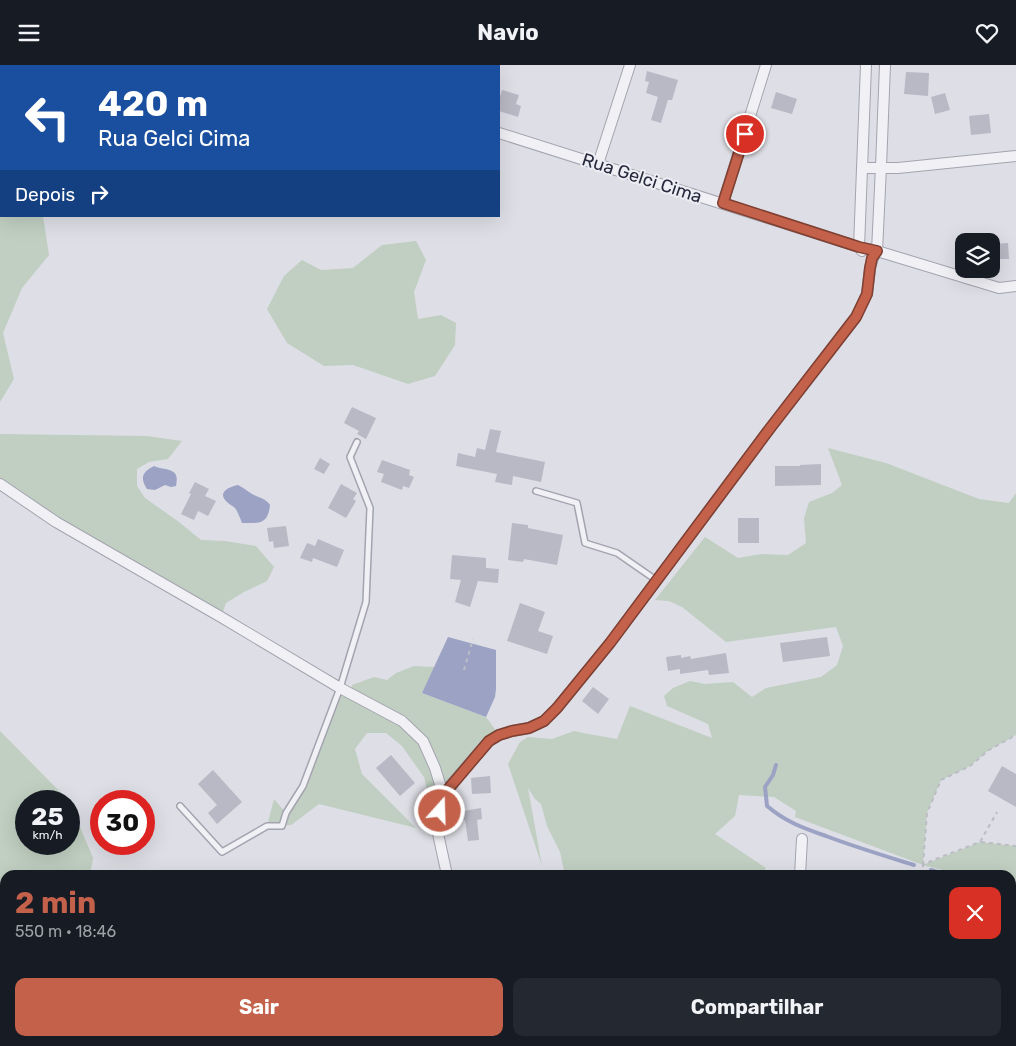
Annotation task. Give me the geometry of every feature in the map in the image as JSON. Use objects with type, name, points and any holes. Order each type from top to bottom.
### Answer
[{"type":"street","points":[[598,164],[630,65]]},
{"type":"street","points":[[723,203],[766,65]]},
{"type":"street","points":[[866,65],[859,247],[866,257],[870,268]]},
{"type":"street","points":[[446,870],[437,829],[444,794],[489,741],[499,735],[529,728],[544,721],[557,708],[610,643],[771,427],[856,317],[867,294],[872,258],[877,251],[885,65]]},
{"type":"street","name":"Rua Gelci Cima","points":[[500,133],[859,247],[999,288],[1016,286]]},
{"type":"street","points":[[862,168],[898,168],[1016,156]]},
{"type":"street","points":[[0,484],[56,522],[340,688],[402,721],[423,741],[444,794]]},
{"type":"street","points":[[800,870],[802,839]]},
{"type":"lane","points":[[180,806],[222,853],[267,826],[282,826],[286,813],[303,786],[340,688],[366,602],[370,508],[350,457],[357,442]]},
{"type":"lane","points":[[536,491],[577,503],[585,543],[617,553],[656,580]]},
{"type":"path","points":[[464,670],[473,639]]},
{"type":"path","points":[[923,870],[928,813],[941,780],[970,766],[989,750],[1016,735]]},
{"type":"path","points":[[980,842],[997,812]]},
{"type":"path","points":[[923,865],[980,842],[1016,846]]},
{"type":"green space","points":[[0,217],[43,217],[49,255],[22,288],[3,333],[14,379],[0,402]]},
{"type":"green space","points":[[416,241],[426,260],[414,292],[418,319],[441,315],[456,323],[455,345],[435,376],[408,384],[353,365],[324,366],[287,343],[267,309],[284,276],[302,260],[321,270],[353,268],[382,245]]},
{"type":"green space","points":[[0,434],[147,436],[182,441],[168,459],[149,462],[137,469],[137,486],[145,498],[201,540],[225,541],[256,546],[274,567],[267,581],[226,603],[221,617],[0,484]]},
{"type":"green space","points":[[828,448],[886,463],[979,499],[1009,503],[1016,493],[1016,735],[989,750],[970,766],[941,780],[927,813],[923,865],[795,817],[796,811],[774,797],[739,795],[735,816],[715,834],[766,868],[765,870],[564,870],[560,852],[547,826],[541,804],[535,799],[528,788],[542,866],[508,764],[520,742],[528,737],[552,739],[574,731],[617,739],[630,706],[712,738],[708,724],[667,706],[664,696],[673,688],[690,681],[705,684],[733,682],[752,697],[766,688],[821,677],[837,665],[843,646],[836,627],[726,642],[682,607],[669,601],[655,600],[705,537],[738,558],[761,554],[788,555],[806,543],[804,518],[809,502],[832,493],[842,485]]},
{"type":"green space","points":[[414,666],[435,667],[422,693],[486,717],[499,735],[443,794],[437,829],[424,777],[402,746],[386,733],[367,733],[355,749],[362,774],[416,828],[319,804],[291,825],[267,826],[274,799],[285,812],[303,786],[340,688],[350,693],[352,685],[374,677],[387,680],[396,673]]},
{"type":"green space","points":[[0,731],[58,790],[15,790],[15,855],[80,855],[80,827],[90,855],[93,858],[91,870],[0,870]]},
{"type":"green space","points":[[980,842],[1016,846],[1016,870],[942,870],[923,865]]},
{"type":"water","points":[[154,466],[174,472],[177,480],[176,486],[165,485],[155,490],[147,489],[143,482],[143,476]]},
{"type":"water","points":[[238,485],[264,499],[270,505],[265,519],[258,523],[242,523],[235,508],[223,496],[227,489]]},
{"type":"water","points":[[448,637],[496,650],[495,697],[486,717],[422,693]]},
{"type":"building","points":[[647,71],[678,80],[672,100],[668,100],[661,123],[651,120],[658,97],[646,93],[649,82],[645,81]]},
{"type":"building","points":[[906,72],[929,73],[928,96],[904,94]]},
{"type":"building","points":[[502,90],[519,95],[516,104],[521,106],[518,117],[500,111]]},
{"type":"building","points":[[776,92],[797,99],[792,114],[771,108]]},
{"type":"building","points":[[945,93],[950,110],[935,114],[931,97]]},
{"type":"building","points":[[989,114],[991,133],[971,135],[969,116]]},
{"type":"building","points":[[1008,243],[1009,259],[1000,259],[1000,244]]},
{"type":"building","points":[[352,407],[376,418],[366,439],[357,434],[359,431],[344,423]]},
{"type":"building","points":[[490,429],[501,431],[496,452],[545,462],[541,482],[513,476],[512,485],[495,482],[497,474],[456,466],[458,453],[475,457],[477,448],[485,450]]},
{"type":"building","points":[[320,458],[330,464],[324,474],[314,469]]},
{"type":"building","points":[[382,460],[410,470],[409,475],[414,477],[409,488],[403,486],[402,490],[381,482],[384,474],[377,472]]},
{"type":"building","points":[[821,464],[821,485],[775,486],[775,466]]},
{"type":"building","points":[[195,482],[209,489],[205,496],[216,501],[208,516],[198,511],[194,520],[181,514]]},
{"type":"building","points":[[341,484],[357,493],[353,499],[356,501],[346,518],[328,508]]},
{"type":"building","points":[[738,518],[759,518],[759,543],[738,543]]},
{"type":"building","points":[[512,523],[528,525],[528,528],[563,535],[557,565],[524,559],[523,562],[508,560]]},
{"type":"building","points":[[286,526],[289,546],[274,548],[273,541],[269,542],[267,528]]},
{"type":"building","points":[[318,539],[344,550],[337,567],[313,558],[312,562],[300,558],[307,543],[315,546]]},
{"type":"building","points":[[452,555],[486,558],[486,568],[499,569],[498,583],[478,581],[470,607],[455,602],[461,580],[450,579]]},
{"type":"building","points":[[520,603],[545,612],[538,631],[553,636],[547,654],[507,641]]},
{"type":"building","points":[[827,637],[830,656],[783,662],[780,643]]},
{"type":"building","points":[[726,653],[729,673],[709,675],[708,670],[680,674],[680,669],[668,671],[666,657],[681,655],[681,658],[690,656],[691,659]]},
{"type":"building","points":[[593,687],[609,699],[598,714],[582,701]]},
{"type":"building","points":[[391,755],[415,783],[400,796],[376,768]]},
{"type":"building","points":[[1002,766],[1016,774],[1016,807],[988,791]]},
{"type":"building","points":[[213,770],[242,802],[217,824],[208,813],[217,805],[198,784]]},
{"type":"building","points":[[490,776],[491,793],[472,794],[471,778]]},
{"type":"building","points":[[481,808],[482,819],[477,820],[479,840],[468,841],[465,820],[459,820],[458,812]]},
{"type":"waterway","points":[[776,765],[773,775],[765,787],[767,806],[774,812],[810,830],[914,865]]},
{"type":"route","points":[[440,811],[444,794],[489,741],[499,735],[529,728],[544,721],[557,708],[610,643],[771,427],[856,317],[867,294],[872,258],[877,251],[859,247],[723,203],[745,134]]}]
